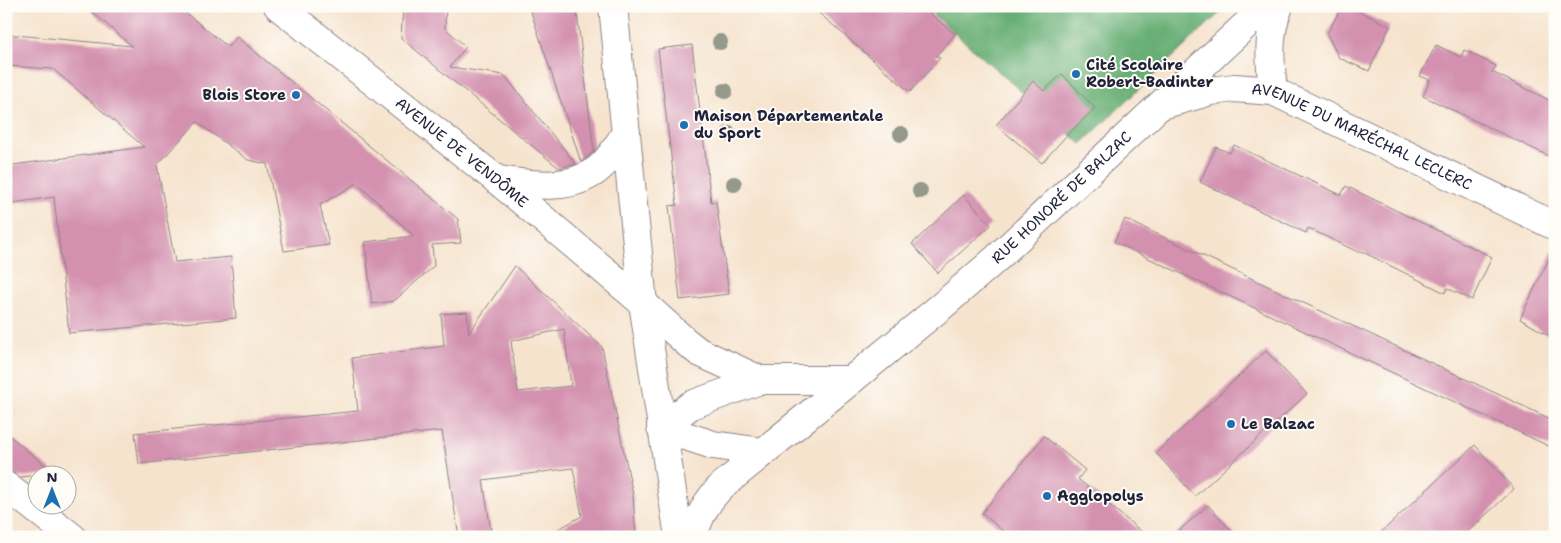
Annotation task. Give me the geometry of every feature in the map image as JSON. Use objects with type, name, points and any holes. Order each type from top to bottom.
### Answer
[{"type":"main road","name":"AVENUE DE VENDÔME","points":[[278,6],[497,180],[643,303]]},
{"type":"main road","points":[[613,6],[643,303],[679,537]]},
{"type":"main road","name":"RUE HONORÉ DE BALZAC","points":[[693,537],[698,520],[710,498],[997,258],[1266,6]]},
{"type":"main road","points":[[1273,91],[1269,55],[1271,26],[1278,6]]},
{"type":"main road","name":"AVENUE DU MARÉCHAL LECLERC","points":[[1161,105],[1211,91],[1234,88],[1273,91],[1555,226]]},
{"type":"main road","points":[[497,180],[553,187],[580,178],[597,170],[610,157],[626,133]]},
{"type":"main road","points":[[643,303],[699,352],[760,380]]},
{"type":"main road","points":[[661,428],[691,405],[760,380],[851,380]]},
{"type":"main road","points":[[661,428],[713,445],[763,452]]},
{"type":"main road","points":[[6,486],[72,537]]},
{"type":"green space","name":"Cité Scolaire Robert-Badinter","points":[[924,6],[1227,6],[1081,144]]},
{"type":"building","points":[[85,6],[177,6],[228,47],[237,37],[458,219],[461,243],[432,245],[434,266],[394,301],[372,304],[365,242],[414,236],[357,183],[320,205],[329,245],[284,251],[267,164],[248,160],[197,122],[157,165],[175,262],[231,257],[236,318],[69,333],[54,197],[6,204],[6,166],[144,147],[53,69],[6,66],[6,34],[132,46]]},
{"type":"building","points":[[403,6],[446,6],[445,28],[466,47],[450,67],[504,75],[576,164],[559,168],[401,38]]},
{"type":"building","points":[[529,6],[576,6],[594,151],[581,162]]},
{"type":"building","points":[[811,6],[921,6],[955,34],[936,56],[940,58],[910,92]]},
{"type":"building","points":[[1342,6],[1348,6],[1390,26],[1369,71],[1339,58],[1327,34]]},
{"type":"building","points":[[692,45],[711,202],[716,201],[729,294],[680,300],[669,206],[677,205],[658,49]]},
{"type":"building","points":[[1436,45],[1461,57],[1464,50],[1496,66],[1492,72],[1555,103],[1555,159],[1423,96],[1430,80],[1420,76]]},
{"type":"building","points":[[1062,74],[1095,108],[1042,163],[996,125],[1033,81],[1044,91]]},
{"type":"building","points":[[1234,145],[1341,195],[1346,186],[1492,257],[1472,300],[1447,288],[1445,293],[1361,251],[1360,253],[1308,228],[1306,233],[1200,182],[1216,147],[1230,153]]},
{"type":"building","points":[[964,195],[991,225],[938,273],[912,244]]},
{"type":"building","points":[[1125,219],[1555,421],[1555,449],[1114,242]]},
{"type":"building","points":[[1555,246],[1555,339],[1520,319]]},
{"type":"building","points":[[515,266],[602,347],[633,495],[636,537],[544,537],[582,516],[573,468],[483,480],[492,537],[459,537],[442,431],[139,464],[135,433],[358,411],[352,358],[444,346],[441,314],[467,312],[469,333]],"holes":[[[564,329],[571,386],[518,392],[511,341]]]},
{"type":"building","name":"Le Balzac","points":[[1266,351],[1307,394],[1195,496],[1156,453]]},
{"type":"building","points":[[6,433],[46,466],[28,466],[28,476],[20,477],[6,466]]},
{"type":"building","name":"Agglopolys","points":[[1044,436],[1085,470],[1078,479],[1148,537],[1010,537],[982,513]]},
{"type":"building","points":[[1475,445],[1514,489],[1462,537],[1376,537]]},
{"type":"building","points":[[1208,505],[1237,537],[1172,537]]},
{"type":"place","name":"Cité Scolaire Robert-Badinter","points":[[1076,74]]},
{"type":"place","name":"Blois Store","points":[[296,95]]},
{"type":"place","name":"Maison Départementale du Sport","points":[[684,125]]},
{"type":"place","name":"Le Balzac","points":[[1231,424]]},
{"type":"place","name":"Agglopolys","points":[[1047,496]]}]
